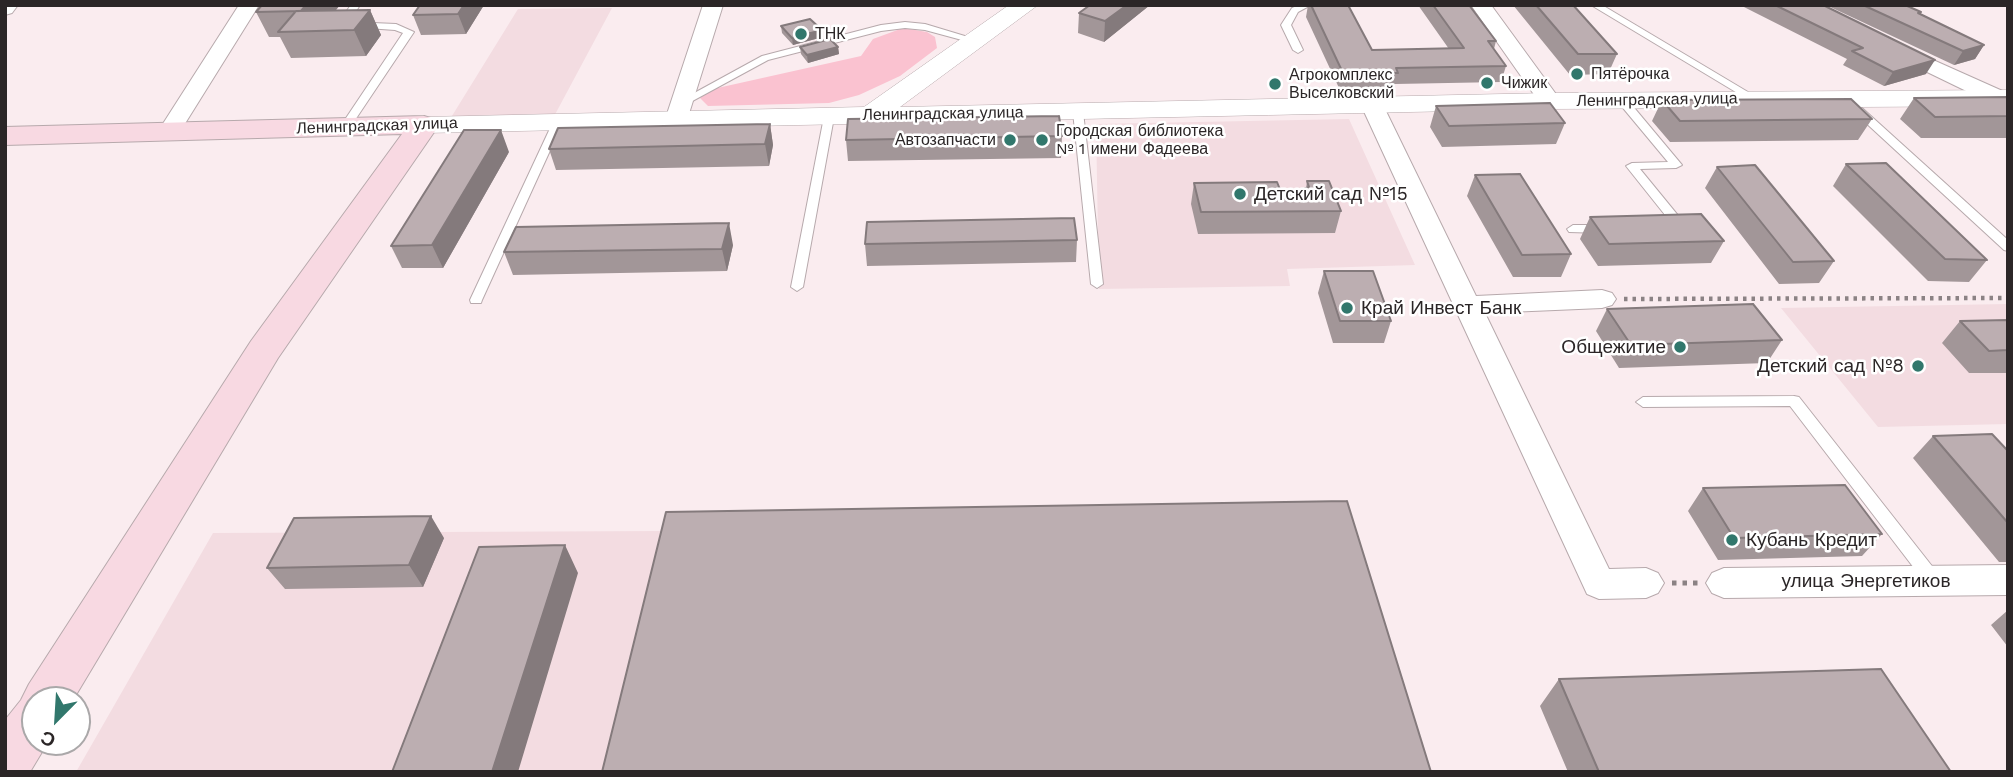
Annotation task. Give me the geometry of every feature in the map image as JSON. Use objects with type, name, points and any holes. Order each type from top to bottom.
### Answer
[{"type":"main road","name":"Ленинградская улица","points":[[5,136],[424,125]]},
{"type":"main road","points":[[55,686],[264,350],[424,125]]},
{"type":"main road","points":[[5,766],[21,740]]},
{"type":"street","points":[[168,132],[249,5]]},
{"type":"street","points":[[678,111],[713,5]]},
{"type":"street","points":[[870,116],[960,66],[1026,5]]},
{"type":"street","points":[[1481,5],[1550,101]]},
{"type":"street","points":[[1877,40],[2003,98]]},
{"type":"street","points":[[960,66],[961,103],[974,114]]},
{"type":"street","name":"Ленинградская улица","points":[[424,125],[558,122],[678,111],[829,117],[1550,101],[2003,98]]},
{"type":"street","points":[[1372,106],[1599,584],[1646,583]]},
{"type":"street","points":[[1468,305],[1602,299]]},
{"type":"street","name":"улица Энергетиков","points":[[1724,583],[2008,580]]},
{"type":"lane","points":[[345,127],[409,32],[396,27],[342,24],[356,5]]},
{"type":"lane","points":[[1298,50],[1286,25],[1295,10],[1307,5]]},
{"type":"lane","points":[[1595,5],[1752,98]]},
{"type":"lane","points":[[678,111],[765,58],[881,28],[915,26],[960,66]]},
{"type":"lane","points":[[1844,97],[2008,247]]},
{"type":"lane","points":[[1622,100],[1676,165],[1632,166],[1681,227],[1667,227]]},
{"type":"lane","points":[[1078,112],[1097,284]]},
{"type":"lane","points":[[797,286],[829,117]]},
{"type":"lane","points":[[476,300],[558,122]]},
{"type":"lane","points":[[1573,229],[1613,228]]},
{"type":"lane","points":[[1643,402],[1794,401],[1933,581]]},
{"type":"path","points":[[1602,299],[2008,298]]},
{"type":"path","points":[[1646,583],[1724,583]]},
{"type":"shaded area","points":[[612,8],[551,122],[447,124],[518,9]]},
{"type":"shaded area","points":[[903,28],[927,32],[935,37],[937,48],[900,76],[859,95],[829,103],[708,106],[700,98],[713,89],[861,56],[873,39]]},
{"type":"shaded area","name":"Детский сад №15","points":[[1349,119],[1415,265],[1287,269],[1290,286],[1099,289],[1096,124]]},
{"type":"shaded area","name":"Детский сад №8","points":[[2008,304],[2008,424],[1878,427],[1781,308]]},
{"type":"shaded area","points":[[1341,528],[1419,772],[76,772],[85,756],[91,756],[91,746],[213,533]]},
{"type":"building","points":[[262,5],[306,5],[301,11],[256,12]]},
{"type":"building","points":[[420,5],[464,5],[458,14],[413,15]]},
{"type":"building","points":[[1090,5],[1127,5],[1105,21],[1079,13]]},
{"type":"building","points":[[1311,5],[1348,5],[1372,50],[1464,48],[1433,5],[1469,5],[1496,41],[1488,41],[1506,66],[1396,68],[1398,73],[1343,73]]},
{"type":"building","points":[[1536,5],[1573,5],[1617,54],[1578,54]]},
{"type":"building","points":[[1775,5],[1823,5],[1935,60],[1893,72],[1852,51],[1863,48]]},
{"type":"building","points":[[1863,5],[1905,5],[1984,45],[1963,51]]},
{"type":"building","points":[[370,10],[354,30],[278,32],[296,11]]},
{"type":"building","points":[[810,19],[822,30],[792,38],[781,26]]},
{"type":"building","points":[[830,39],[838,47],[807,55],[800,47]]},
{"type":"building","points":[[2008,97],[2008,116],[1935,117],[1914,98]]},
{"type":"building","points":[[1851,99],[1872,119],[1680,121],[1662,100]]},
{"type":"building","points":[[1550,103],[1565,123],[1449,126],[1436,106]]},
{"type":"building","points":[[1059,116],[1062,136],[846,140],[848,119]]},
{"type":"building","points":[[770,124],[765,144],[549,149],[558,128]]},
{"type":"building","points":[[464,130],[501,130],[432,245],[391,246]]},
{"type":"building","points":[[1886,163],[1987,260],[1945,259],[1846,164]]},
{"type":"building","points":[[1755,165],[1834,261],[1793,262],[1717,167]]},
{"type":"building","points":[[1520,174],[1571,254],[1522,255],[1475,175]]},
{"type":"building","points":[[1307,181],[1329,181],[1341,211],[1201,212],[1194,183],[1277,182],[1283,197],[1309,187]]},
{"type":"building","points":[[1701,214],[1724,241],[1609,244],[1590,217]]},
{"type":"building","points":[[1074,218],[1077,240],[865,244],[867,222]]},
{"type":"building","points":[[729,223],[722,249],[504,252],[516,227]]},
{"type":"building","points":[[1324,271],[1373,271],[1391,321],[1340,321]]},
{"type":"building","points":[[1753,304],[1782,340],[1631,345],[1607,309]]},
{"type":"building","points":[[2008,320],[2008,350],[1989,351],[1960,321]]},
{"type":"building","points":[[1992,434],[2008,451],[2008,523],[1933,436]]},
{"type":"building","points":[[1845,485],[1882,534],[1734,538],[1703,488]]},
{"type":"building","points":[[1347,501],[1431,772],[602,772],[666,512]]},
{"type":"building","points":[[431,516],[409,565],[267,568],[294,518]]},
{"type":"building","points":[[565,545],[492,772],[392,772],[479,547]]},
{"type":"building","points":[[1881,669],[1951,772],[1599,772],[1559,679]]},
{"type":"place","name":"ТНК","points":[[801,34]]},
{"type":"place","name":"Пятёрочка","points":[[1577,74]]},
{"type":"place","name":"Чижик","points":[[1487,83]]},
{"type":"place","name":"Агрокомплекс Выселковский","points":[[1275,84]]},
{"type":"place","name":"Автозапчасти","points":[[1010,140]]},
{"type":"place","name":"Городская библиотека № 1 имени Фадеева","points":[[1042,140]]},
{"type":"place","name":"Детский сад №15","points":[[1240,194]]},
{"type":"place","name":"Край Инвест Банк","points":[[1347,308]]},
{"type":"place","name":"Общежитие","points":[[1680,347]]},
{"type":"place","name":"Детский сад №8","points":[[1918,366]]},
{"type":"place","name":"Кубань Кредит","points":[[1732,540]]}]
